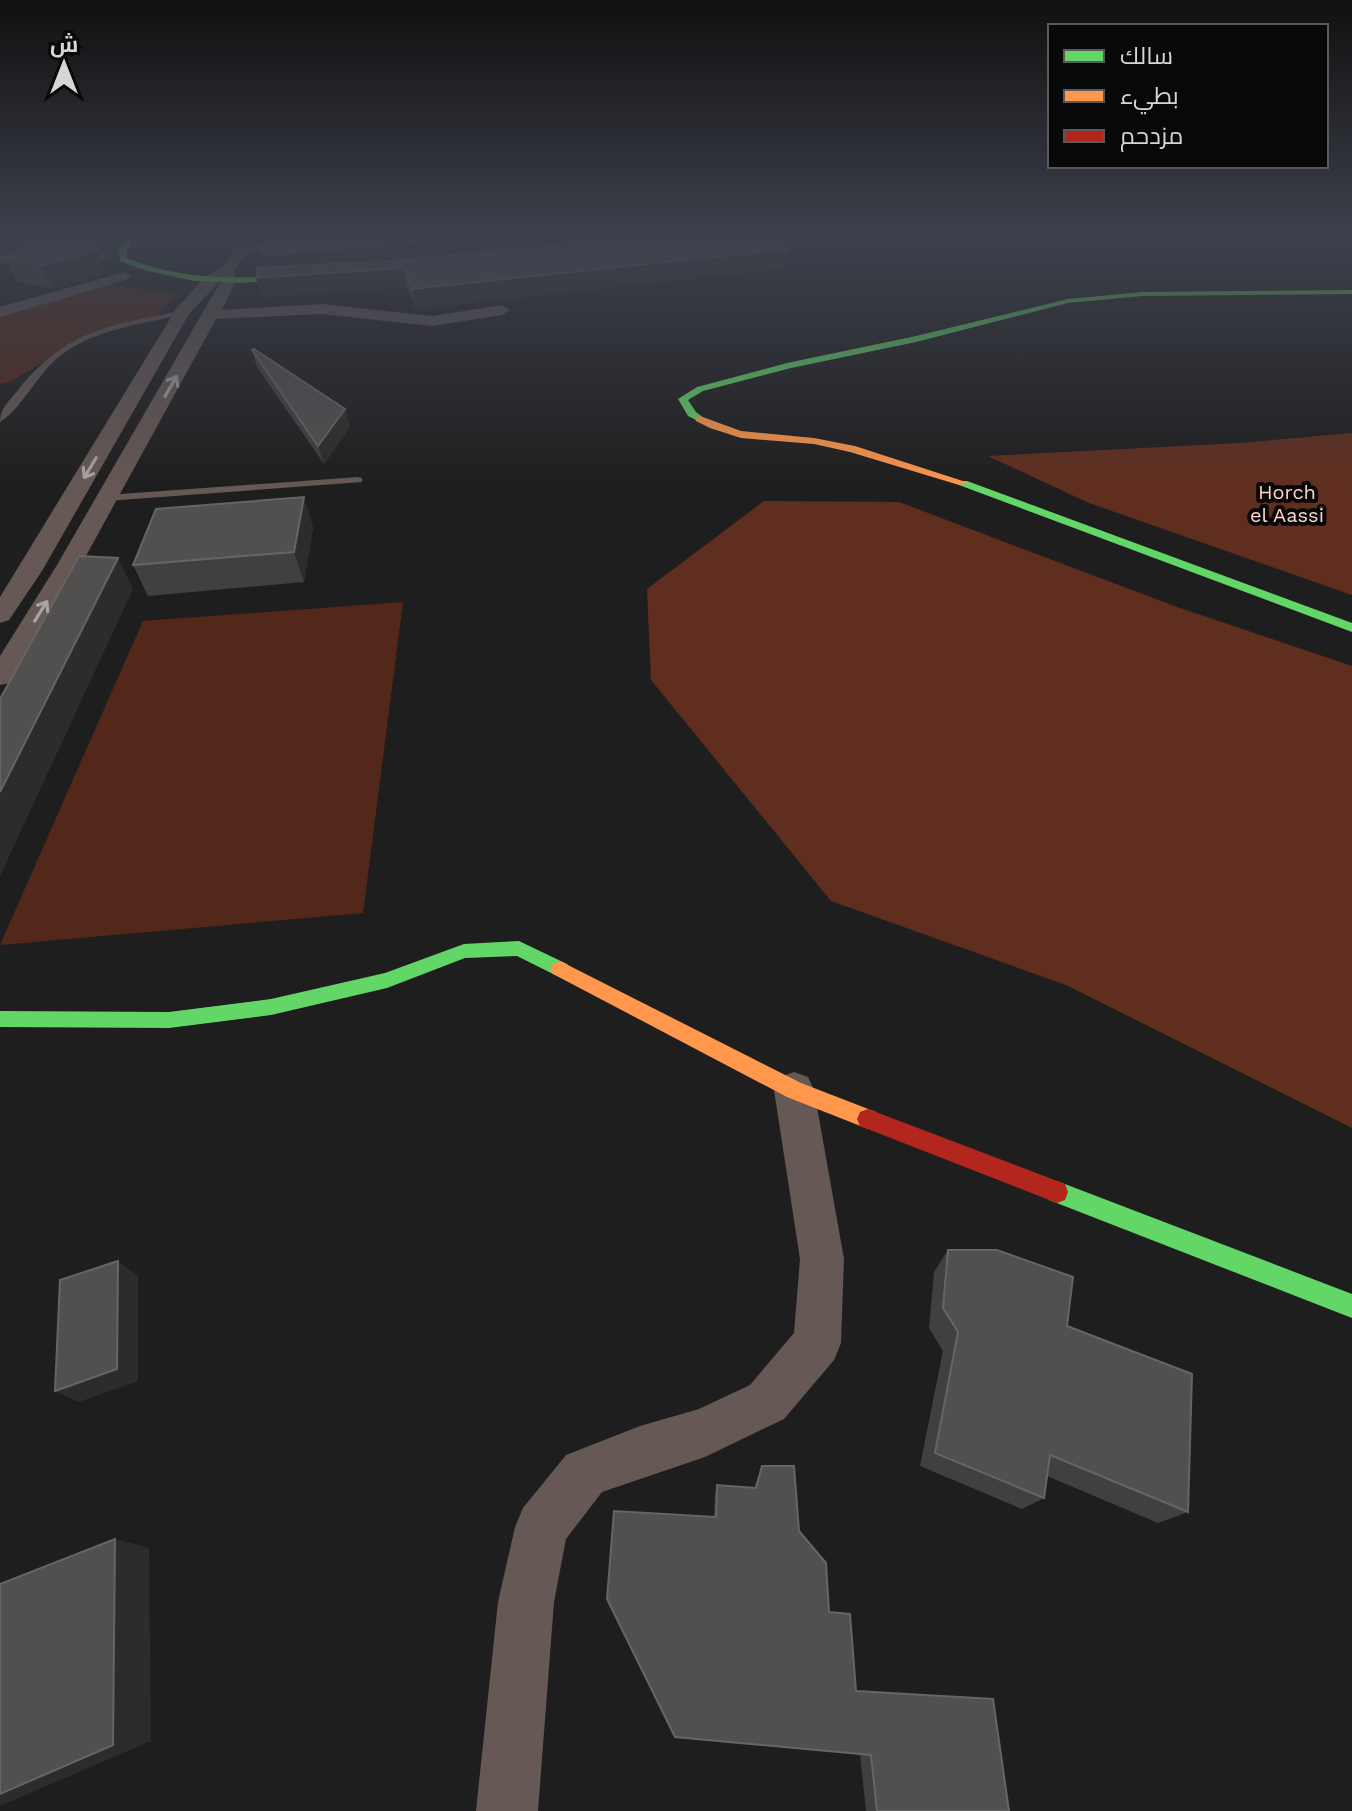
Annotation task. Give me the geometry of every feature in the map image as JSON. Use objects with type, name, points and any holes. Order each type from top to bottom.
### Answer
[{"type":"street","points":[[0,615],[30,571],[178,320]]},
{"type":"street","points":[[0,677],[69,565],[208,320]]},
{"type":"street","points":[[418,320],[441,320]]},
{"type":"street","points":[[994,320],[790,365],[700,389],[683,399],[692,414],[717,430],[763,439],[813,441],[896,461],[994,493],[1352,628]]},
{"type":"street","points":[[0,577],[69,565]]},
{"type":"street","points":[[0,1019],[169,1020],[271,1007],[387,980],[464,951],[519,948],[794,1090],[1352,1306]]},
{"type":"street","points":[[507,1811],[526,1602],[542,1527],[584,1473],[640,1451],[705,1432],[767,1402],[817,1343],[822,1259],[794,1090]]},
{"type":"lane","points":[[1,425],[43,367],[59,352],[81,339],[154,320]]},
{"type":"lane","points":[[107,498],[358,480]]},
{"type":"shaded area","points":[[0,320],[152,320],[81,339],[10,382],[0,384]]},
{"type":"shaded area","points":[[403,602],[363,913],[0,945],[143,621]]},
{"type":"green space","name":"Horch el Aassi","points":[[1352,433],[1352,595],[1089,503],[988,456],[1240,443]]},
{"type":"green space","points":[[764,501],[899,502],[1177,607],[1352,666],[1352,1128],[1066,985],[831,901],[651,680],[647,589]]},
{"type":"building","points":[[252,350],[345,409],[318,446]]},
{"type":"building","points":[[304,497],[294,552],[133,565],[156,509]]},
{"type":"building","points":[[79,556],[118,558],[0,792],[0,699]]},
{"type":"building","points":[[948,1250],[997,1250],[1073,1277],[1067,1326],[1192,1374],[1188,1512],[1050,1455],[1044,1498],[935,1453],[958,1332],[943,1308]]},
{"type":"building","points":[[118,1261],[117,1369],[55,1391],[60,1280]]},
{"type":"building","points":[[762,1466],[794,1466],[799,1531],[826,1563],[829,1612],[850,1614],[856,1691],[993,1699],[1009,1811],[877,1811],[871,1755],[675,1737],[607,1599],[614,1511],[716,1517],[717,1485],[756,1488]]},
{"type":"building","points":[[115,1539],[113,1745],[0,1794],[0,1584]]},
{"type":"traffic: fast","points":[[700,419],[692,414],[683,399],[700,389],[790,365],[994,320]]},
{"type":"traffic: fast","points":[[963,483],[1352,628]]},
{"type":"traffic: fast","points":[[0,1019],[169,1020],[271,1007],[387,980],[464,951],[519,948],[560,969]]},
{"type":"traffic: fast","points":[[1057,1192],[1352,1306]]},
{"type":"traffic: slow","points":[[700,419],[741,434],[814,441],[852,449],[963,483]]},
{"type":"traffic: slow","points":[[560,969],[794,1090],[868,1119]]},
{"type":"traffic: jam","points":[[868,1119],[1057,1192]]}]
